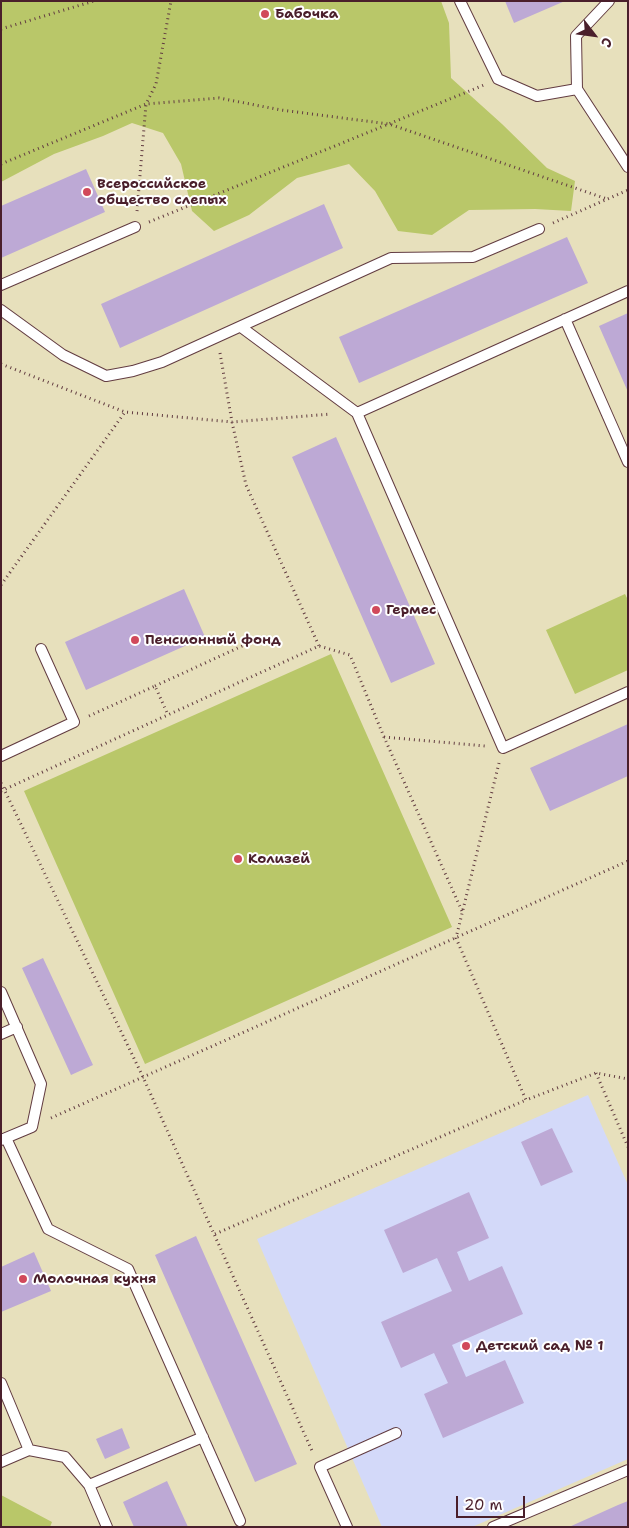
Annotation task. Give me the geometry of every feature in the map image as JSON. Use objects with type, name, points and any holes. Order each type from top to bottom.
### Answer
[{"type":"lane","points":[[460,1],[498,79],[536,96],[577,89]]},
{"type":"lane","points":[[609,1],[576,36],[577,89],[628,167]]},
{"type":"lane","points":[[1,285],[136,227]]},
{"type":"lane","points":[[1,310],[63,355],[106,376],[133,372],[162,362],[392,258],[473,257],[539,229]]},
{"type":"lane","points":[[357,412],[628,291]]},
{"type":"lane","points":[[565,319],[628,462]]},
{"type":"lane","points":[[241,327],[357,412],[503,748],[628,692]]},
{"type":"lane","points":[[1,756],[74,722],[41,649]]},
{"type":"lane","points":[[1,992],[41,1084],[32,1127],[4,1139],[48,1229],[128,1270],[240,1521]]},
{"type":"lane","points":[[1,1034],[16,1027]]},
{"type":"lane","points":[[1,1382],[30,1450]]},
{"type":"lane","points":[[347,1527],[320,1467],[396,1432]]},
{"type":"lane","points":[[89,1485],[203,1437]]},
{"type":"lane","points":[[1,1462],[30,1450],[65,1457],[89,1485],[107,1527]]},
{"type":"lane","points":[[493,1527],[628,1470]]},
{"type":"path","points":[[1,29],[94,1]]},
{"type":"path","points":[[171,1],[156,84],[146,104],[136,227],[498,79]]},
{"type":"path","points":[[1,164],[146,104],[219,98],[281,110],[389,124],[607,199]]},
{"type":"path","points":[[539,229],[628,190]]},
{"type":"path","points":[[217,337],[232,422],[246,485],[319,646]]},
{"type":"path","points":[[1,364],[125,412],[232,422],[357,412]]},
{"type":"path","points":[[1,585],[125,412]]},
{"type":"path","points":[[74,722],[264,636]]},
{"type":"path","points":[[3,790],[319,646],[350,654],[384,737],[462,911]]},
{"type":"path","points":[[155,686],[168,716]]},
{"type":"path","points":[[384,737],[503,748],[456,938],[526,1100]]},
{"type":"path","points":[[1,783],[143,1077],[320,1467]]},
{"type":"path","points":[[32,1127],[628,861]]},
{"type":"path","points":[[215,1234],[526,1100],[596,1073],[628,1079]]},
{"type":"path","points":[[596,1073],[628,1147]]},
{"type":"shaded area","name":"Детский сад № 1","points":[[588,1095],[628,1185],[628,1459],[472,1527],[382,1527],[257,1239]]},
{"type":"green space","points":[[1,1],[441,1],[449,23],[451,78],[547,168],[575,181],[571,211],[535,209],[469,210],[432,235],[398,231],[375,191],[349,164],[297,178],[249,215],[214,231],[192,211],[181,164],[163,133],[132,123],[54,154],[1,182]]},
{"type":"green space","points":[[625,594],[628,600],[628,670],[575,694],[546,630]]},
{"type":"green space","name":"Колизей","points":[[331,654],[452,927],[145,1064],[24,791]]},
{"type":"green space","points":[[1,1495],[52,1522],[50,1527],[1,1527]]},
{"type":"building","points":[[505,1],[565,1],[514,23]]},
{"type":"building","points":[[86,169],[105,212],[1,258],[1,206]]},
{"type":"building","points":[[324,204],[343,248],[120,348],[101,304]]},
{"type":"building","points":[[567,237],[588,283],[359,383],[339,337]]},
{"type":"building","points":[[628,313],[628,392],[599,326]]},
{"type":"building","points":[[336,437],[435,664],[391,683],[292,457]]},
{"type":"building","name":"Пенсионный фонд","points":[[184,589],[205,637],[86,690],[65,642]]},
{"type":"building","points":[[628,724],[628,776],[550,811],[530,768]]},
{"type":"building","points":[[43,958],[93,1065],[71,1075],[22,968]]},
{"type":"building","points":[[552,1128],[573,1172],[541,1186],[521,1142]]},
{"type":"building","points":[[469,1192],[489,1238],[457,1252],[469,1281],[502,1266],[523,1314],[452,1345],[466,1377],[505,1360],[524,1403],[443,1438],[424,1394],[448,1383],[434,1353],[401,1368],[381,1322],[452,1291],[437,1258],[403,1273],[384,1230]]},
{"type":"building","points":[[196,1236],[297,1464],[255,1482],[155,1255]]},
{"type":"building","name":"Молочная кухня","points":[[34,1252],[51,1291],[1,1312],[1,1267]]},
{"type":"building","points":[[122,1428],[130,1448],[105,1459],[96,1439]]},
{"type":"building","points":[[167,1481],[188,1527],[134,1527],[123,1502]]},
{"type":"building","points":[[628,1501],[628,1527],[569,1527],[618,1505]]},
{"type":"place","name":"Бабочка","points":[[265,14]]},
{"type":"place","name":"Всероссийское общество слепых","points":[[87,192]]},
{"type":"place","name":"Гермес","points":[[376,610]]},
{"type":"place","name":"Пенсионный фонд","points":[[135,640]]},
{"type":"place","name":"Колизей","points":[[238,859]]},
{"type":"place","name":"Молочная кухня","points":[[23,1279]]},
{"type":"place","name":"Детский сад № 1","points":[[466,1346]]}]
